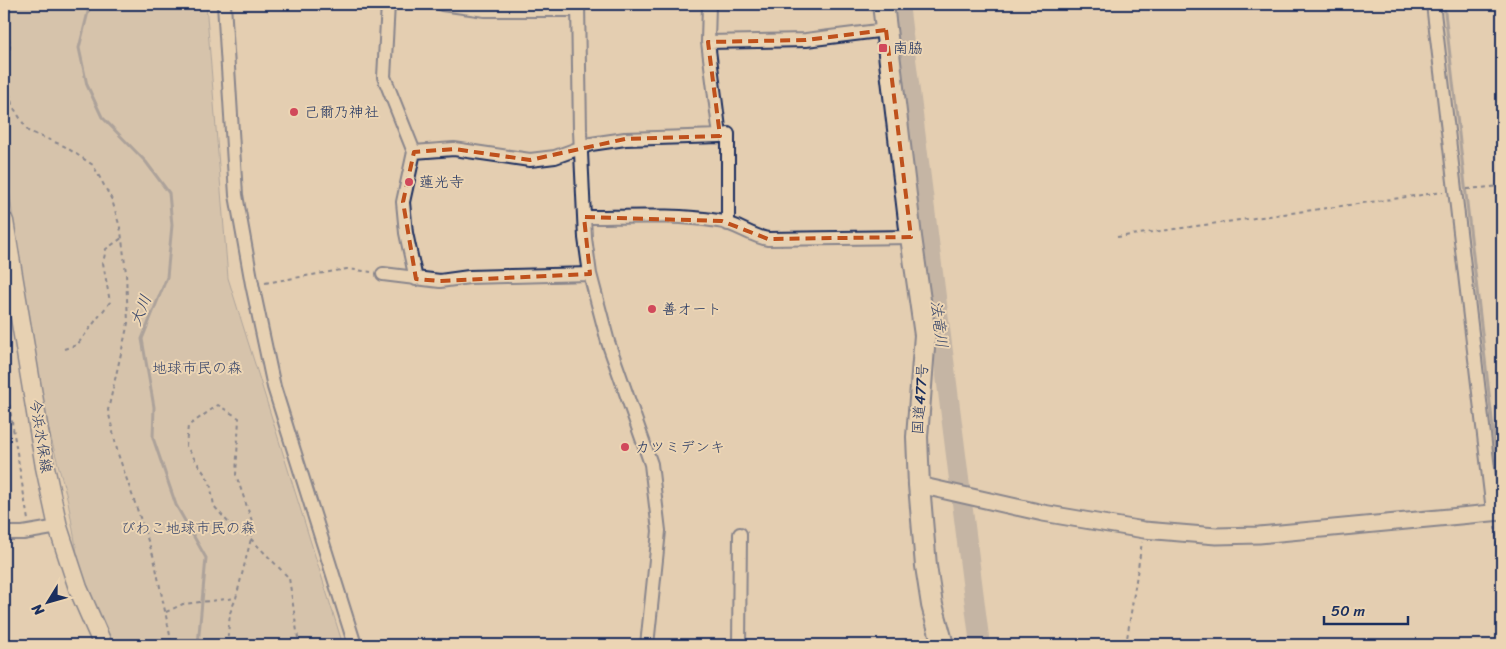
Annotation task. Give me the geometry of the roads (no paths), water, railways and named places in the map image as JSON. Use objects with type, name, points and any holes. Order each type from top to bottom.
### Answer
[{"type":"highway","name":"国道477号","points":[[883,4],[911,237],[925,334],[917,437],[919,485],[926,566],[932,606],[943,645]]},
{"type":"main road","name":"今浜水保線","points":[[4,221],[45,467],[58,527],[78,588],[103,645]]},
{"type":"street","points":[[224,4],[236,195],[252,284],[274,387],[354,645]]},
{"type":"street","points":[[388,4],[384,77],[414,152],[403,202],[416,279]]},
{"type":"street","points":[[442,4],[485,10],[578,7],[584,217],[590,274],[608,342],[651,464],[659,531],[647,645]]},
{"type":"street","points":[[709,4],[708,42],[720,136]]},
{"type":"street","points":[[919,485],[1043,513],[1144,530],[1208,536],[1259,535],[1498,512],[1433,4]]},
{"type":"street","points":[[708,42],[806,40],[886,30]]},
{"type":"street","points":[[414,152],[454,149],[530,160],[554,157],[591,144],[625,140],[720,136],[728,134],[728,224]]},
{"type":"street","points":[[584,217],[697,218],[728,224],[756,237],[768,239],[911,237]]},
{"type":"street","points":[[383,274],[440,281],[469,276],[590,274]]},
{"type":"street","points":[[4,533],[30,532],[58,527]]},
{"type":"street","points":[[739,645],[740,534]]},
{"type":"waterway","name":"大川","points":[[90,4],[79,48],[87,85],[102,117],[146,162],[169,193],[172,225],[167,277],[142,339],[154,407],[153,438],[176,505],[206,558],[198,645]]},
{"type":"waterway","name":"法竜川","points":[[899,4],[980,645]]},
{"type":"waterway","points":[[1444,4],[1502,506]]},
{"type":"place","name":"南脇","points":[[883,48]]},
{"type":"place","name":"己爾乃神社","points":[[294,112]]},
{"type":"place","name":"蓮光寺","points":[[409,182]]},
{"type":"place","name":"善オート","points":[[652,309]]},
{"type":"place","name":"カツミデンキ","points":[[625,447]]},
{"type":"park label","name":"地球市民の森","points":[[197,368]]},
{"type":"park label","name":"びわこ地球市民の森","points":[[188,528]]}]
